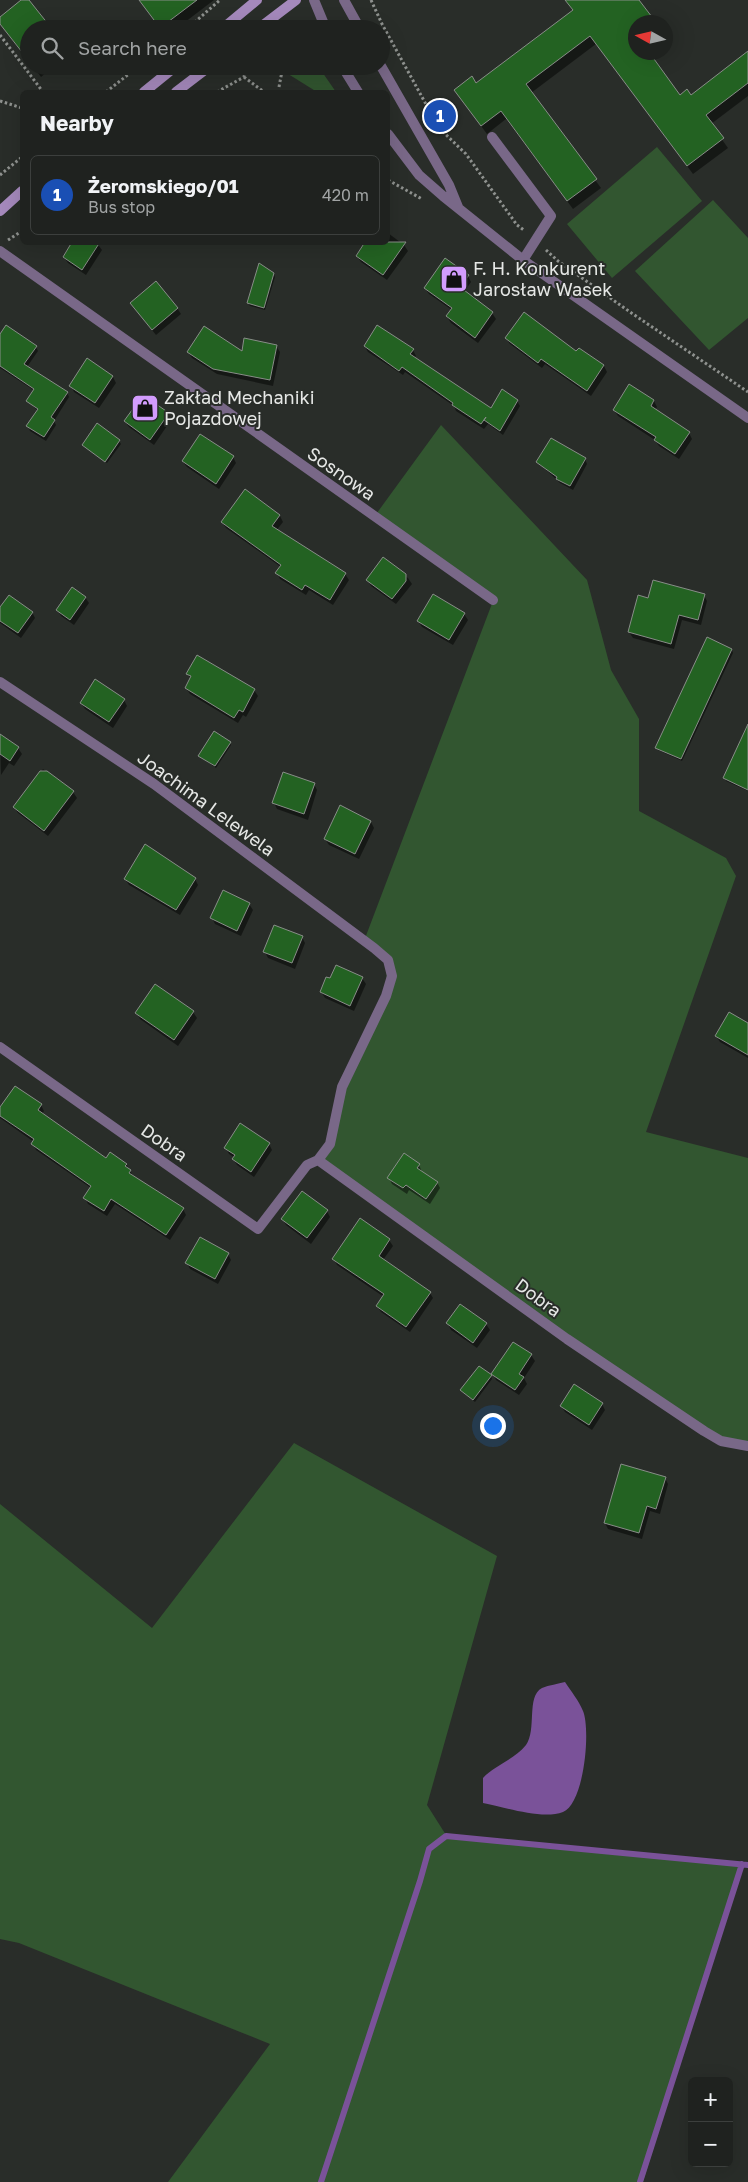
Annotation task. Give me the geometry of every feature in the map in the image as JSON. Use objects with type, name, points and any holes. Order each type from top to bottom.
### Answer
[{"type":"main road","points":[[233,20],[257,0]]},
{"type":"main road","points":[[270,20],[296,0]]},
{"type":"main road","points":[[146,90],[165,75]]},
{"type":"main road","points":[[179,90],[198,75]]},
{"type":"main road","points":[[0,211],[20,194]]},
{"type":"main road","points":[[11,201],[20,197]]},
{"type":"street","points":[[314,0],[322,20]]},
{"type":"street","points":[[344,0],[355,20]]},
{"type":"street","points":[[347,75],[357,90]]},
{"type":"street","points":[[386,75],[449,185],[458,208]]},
{"type":"street","points":[[390,137],[419,175],[523,260],[748,418]]},
{"type":"street","points":[[492,137],[551,216],[523,260]]},
{"type":"street","name":"Sosnowa","points":[[0,251],[493,600]]},
{"type":"street","name":"Joachima Lelewela","points":[[0,682],[154,784],[388,960]]},
{"type":"street","name":"Dobra","points":[[0,1047],[258,1229],[307,1165],[318,1160],[330,1144],[342,1087],[386,996],[392,976],[388,960]]},
{"type":"street","name":"Dobra","points":[[318,1160],[567,1339],[704,1431],[721,1440],[748,1446]]},
{"type":"path","points":[[197,20],[220,0]]},
{"type":"path","points":[[371,0],[380,20]]},
{"type":"path","points":[[0,35],[20,62]]},
{"type":"path","points":[[390,39],[439,128],[466,154],[517,225],[558,261],[748,392]]},
{"type":"path","points":[[30,75],[41,90]]},
{"type":"path","points":[[109,90],[128,75]]},
{"type":"path","points":[[279,87],[281,75]]},
{"type":"path","points":[[221,90],[244,77],[261,90]]},
{"type":"path","points":[[0,100],[20,107]]},
{"type":"path","points":[[0,175],[20,159]]},
{"type":"green space","points":[[290,75],[324,75],[335,90],[314,90]]},
{"type":"green space","points":[[657,147],[702,201],[612,278],[567,224]]},
{"type":"green space","points":[[713,200],[748,238],[748,318],[709,350],[635,271]]},
{"type":"green space","points":[[441,425],[587,580],[611,670],[639,719],[639,811],[726,858],[736,876],[646,1132],[748,1158],[748,1446],[721,1441],[318,1160],[330,1144],[342,1087],[386,996],[387,960],[364,941],[493,601],[374,517]]},
{"type":"green space","points":[[294,1443],[497,1556],[427,1805],[446,1835],[742,1864],[643,2182],[168,2182],[270,2044],[19,1943],[0,1939],[0,1504],[152,1628]]},
{"type":"shaded area","points":[[565,1682],[583,1711],[586,1734],[586,1749],[581,1782],[570,1806],[563,1812],[545,1815],[483,1803],[483,1778],[521,1750],[529,1739],[534,1698],[537,1692],[542,1688]]},
{"type":"building","points":[[21,0],[29,0],[45,20],[20,20],[20,50],[0,24],[0,17]]},
{"type":"building","points":[[139,0],[197,0],[171,20],[154,20]]},
{"type":"building","points":[[565,0],[639,0],[650,15],[628,15],[628,60],[655,60],[680,95],[687,89],[691,95],[748,51],[748,83],[706,115],[724,138],[687,166],[590,36],[526,84],[597,179],[567,201],[501,111],[481,126],[454,90],[472,76],[476,83],[573,10]]},
{"type":"building","points":[[390,242],[406,242],[383,275],[356,256],[363,245],[390,245]]},
{"type":"building","points":[[70,245],[98,245],[82,270],[63,257]]},
{"type":"building","points":[[445,258],[469,275],[460,287],[493,312],[475,338],[446,316],[452,308],[424,288]]},
{"type":"building","points":[[259,263],[274,273],[264,308],[247,303]]},
{"type":"building","points":[[156,281],[178,308],[152,330],[130,303]]},
{"type":"building","points":[[524,312],[576,351],[579,348],[604,365],[587,391],[541,359],[538,363],[505,338]]},
{"type":"building","points":[[6,325],[37,346],[24,364],[68,392],[51,417],[55,420],[44,437],[26,426],[38,409],[26,401],[34,389],[0,366],[0,334]]},
{"type":"building","points":[[377,325],[414,349],[410,354],[491,408],[502,389],[518,400],[500,431],[484,420],[486,417],[481,424],[452,405],[453,403],[402,367],[399,371],[364,346]]},
{"type":"building","points":[[204,326],[242,351],[244,338],[277,345],[270,380],[213,369],[187,352]]},
{"type":"building","points":[[87,358],[113,376],[95,403],[69,386]]},
{"type":"building","points":[[629,384],[654,400],[651,406],[690,432],[675,454],[654,440],[656,437],[613,410]]},
{"type":"building","points":[[143,395],[169,413],[150,440],[124,421]]},
{"type":"building","points":[[97,423],[120,440],[105,462],[82,445]]},
{"type":"building","points":[[200,434],[234,456],[216,484],[182,461]]},
{"type":"building","points":[[551,438],[586,458],[570,486],[556,479],[557,477],[536,462]]},
{"type":"building","points":[[245,489],[280,515],[272,526],[346,573],[330,600],[305,585],[302,590],[275,573],[281,565],[221,522]]},
{"type":"building","points":[[383,557],[406,574],[406,581],[392,599],[366,580]]},
{"type":"building","points":[[653,580],[705,594],[698,620],[679,615],[671,644],[628,632],[638,595],[648,598]]},
{"type":"building","points":[[72,587],[86,597],[70,620],[56,610]]},
{"type":"building","points":[[433,594],[465,613],[449,640],[417,621]]},
{"type":"building","points":[[9,595],[33,612],[18,633],[0,621],[0,607]]},
{"type":"building","points":[[707,637],[732,649],[681,759],[655,748]]},
{"type":"building","points":[[197,655],[255,689],[243,712],[239,710],[234,718],[185,688],[191,676],[186,674]]},
{"type":"building","points":[[95,679],[125,699],[109,722],[80,703]]},
{"type":"building","points":[[748,724],[748,790],[723,778]]},
{"type":"building","points":[[214,731],[231,742],[215,766],[198,756]]},
{"type":"building","points":[[0,734],[19,747],[10,761],[0,754]]},
{"type":"building","points":[[40,771],[47,771],[74,791],[44,831],[13,807]]},
{"type":"building","points":[[283,772],[315,783],[304,814],[272,803]]},
{"type":"building","points":[[340,805],[371,821],[355,854],[324,839]]},
{"type":"building","points":[[145,844],[196,878],[176,910],[124,879]]},
{"type":"building","points":[[223,890],[250,903],[237,931],[210,918]]},
{"type":"building","points":[[274,925],[303,936],[292,963],[263,952]]},
{"type":"building","points":[[336,965],[363,977],[350,1006],[320,992],[326,977],[330,978]]},
{"type":"building","points":[[155,984],[194,1011],[174,1040],[135,1013]]},
{"type":"building","points":[[729,1012],[748,1023],[748,1055],[715,1036]]},
{"type":"building","points":[[15,1086],[42,1104],[38,1110],[106,1158],[110,1152],[127,1164],[125,1166],[131,1170],[129,1173],[184,1208],[166,1235],[111,1199],[104,1211],[83,1198],[91,1186],[31,1144],[34,1139],[0,1116],[0,1107]]},
{"type":"building","points":[[240,1123],[270,1143],[251,1172],[232,1159],[235,1155],[224,1148]]},
{"type":"building","points":[[404,1153],[420,1164],[417,1168],[438,1182],[426,1199],[406,1185],[403,1188],[387,1178]]},
{"type":"building","points":[[302,1191],[328,1210],[307,1238],[281,1219]]},
{"type":"building","points":[[360,1218],[390,1239],[379,1256],[431,1292],[406,1327],[376,1306],[384,1294],[332,1259]]},
{"type":"building","points":[[200,1237],[229,1253],[215,1279],[185,1263]]},
{"type":"building","points":[[460,1304],[487,1323],[473,1343],[446,1323]]},
{"type":"building","points":[[513,1342],[532,1354],[519,1374],[524,1377],[515,1390],[491,1374]]},
{"type":"building","points":[[479,1366],[492,1375],[473,1400],[460,1390]]},
{"type":"building","points":[[574,1384],[603,1403],[589,1425],[560,1406]]},
{"type":"building","points":[[621,1464],[666,1477],[656,1509],[647,1506],[639,1533],[604,1523]]},
{"type":"waterway","points":[[321,2182],[429,1849],[446,1836],[748,1865]]},
{"type":"waterway","points":[[640,2182],[742,1864]]},
{"type":"place","name":"Żeromskiego/01","points":[[440,116]]},
{"type":"place","name":"F. H. Konkurent Jarosław Wasek","points":[[454,279]]},
{"type":"place","name":"Zakład Mechaniki Pojazdowej","points":[[145,408]]}]
